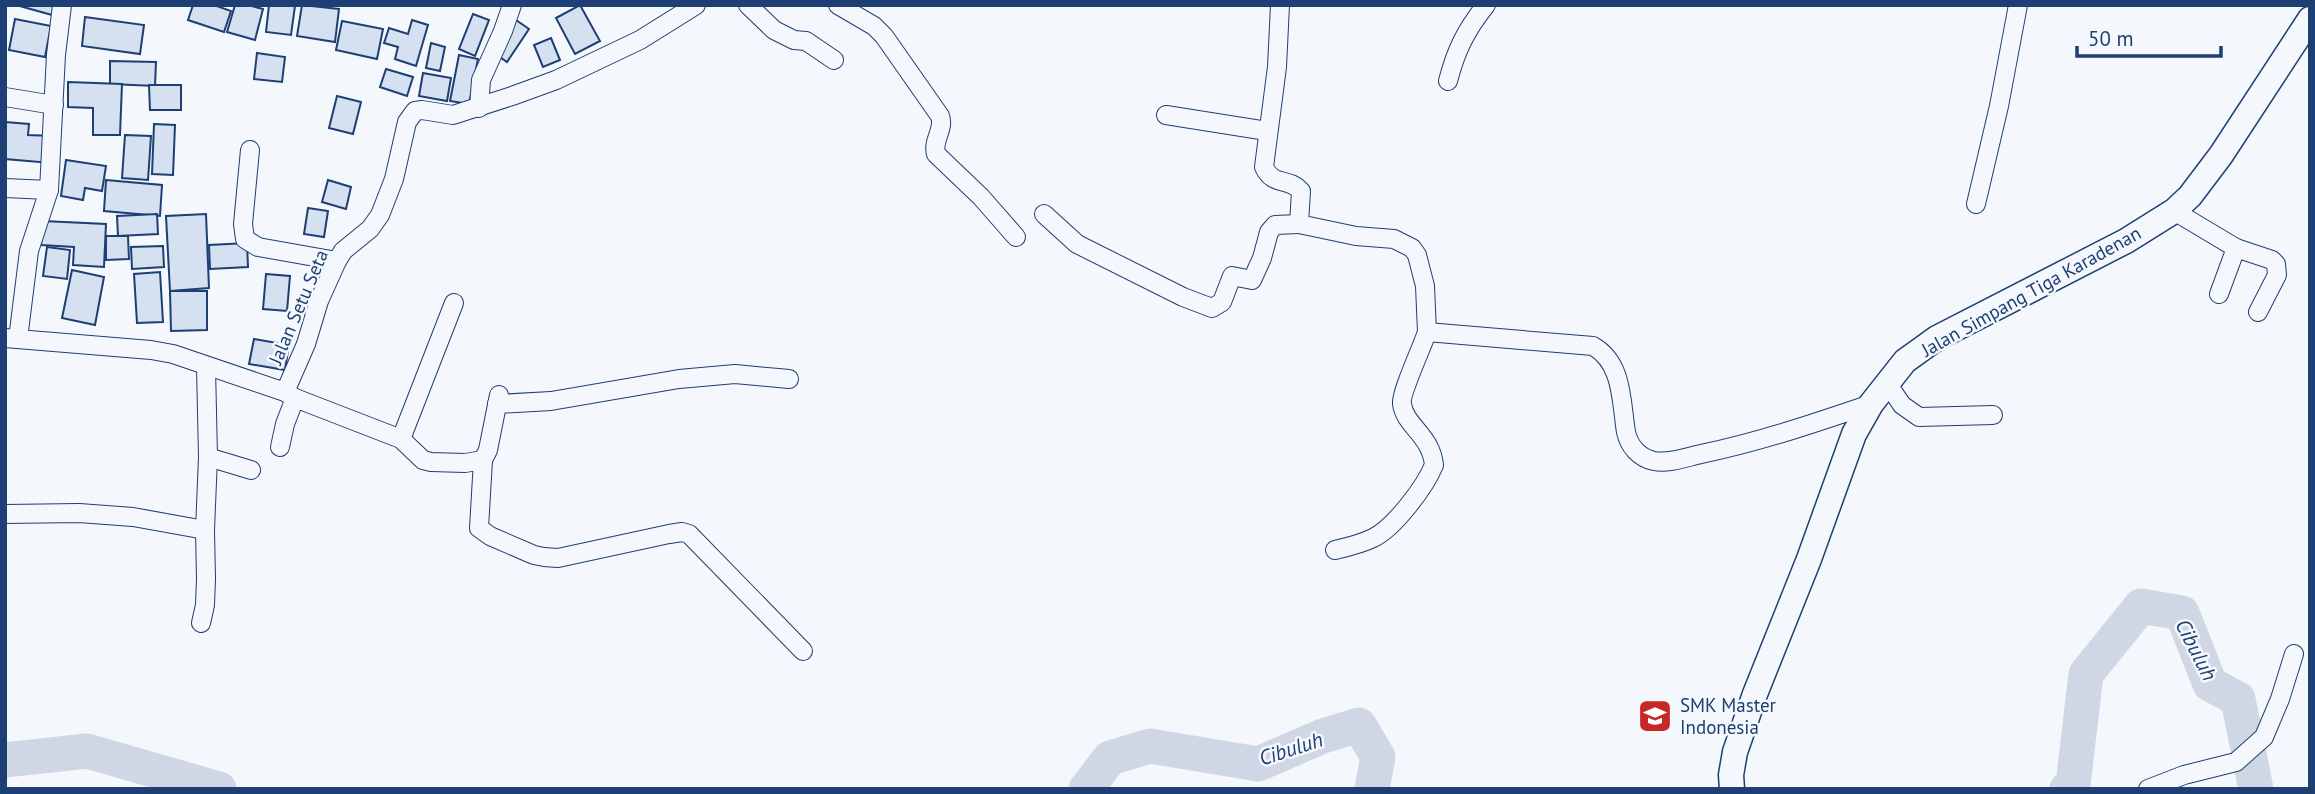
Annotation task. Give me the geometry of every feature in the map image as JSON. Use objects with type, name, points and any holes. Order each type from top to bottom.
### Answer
[{"type":"street","points":[[12,339],[29,251],[49,190],[62,5]]},
{"type":"street","points":[[479,107],[481,80],[512,5]]},
{"type":"street","name":"Jalan Setu Seta","points":[[12,339],[152,350],[270,385],[290,395],[319,301],[343,251],[370,229],[380,215],[394,179],[407,122],[415,111],[453,115],[568,74],[640,40],[696,5]]},
{"type":"street","points":[[748,5],[774,30],[793,40],[806,41],[834,60]]},
{"type":"street","points":[[838,5],[874,26],[884,36],[943,122],[934,147],[936,154],[981,197],[1016,237]]},
{"type":"street","points":[[1280,5],[1277,67],[1264,167],[1272,179],[1296,186],[1301,191],[1299,224]]},
{"type":"street","points":[[1448,81],[1463,37],[1486,5]]},
{"type":"street","points":[[1976,204],[1999,106],[2018,5]]},
{"type":"street","name":"Jalan Simpang Tiga Karadenan","points":[[1732,789],[1731,775],[1735,752],[1751,706],[1809,559],[1854,434],[1871,404],[1905,362],[1937,338],[2126,240],[2174,211],[2190,196],[2221,155],[2310,19]]},
{"type":"street","points":[[5,97],[54,105]]},
{"type":"street","points":[[1166,116],[1267,131]]},
{"type":"street","points":[[250,150],[243,224],[245,239],[258,247],[337,261]]},
{"type":"street","points":[[5,188],[49,190]]},
{"type":"street","points":[[2174,211],[2236,248],[2272,260],[2276,264],[2277,275],[2258,312]]},
{"type":"street","points":[[1044,214],[1077,244],[1183,297],[1212,308],[1222,302],[1233,275],[1252,280],[1269,232],[1275,225],[1299,224],[1356,236],[1394,239],[1412,248],[1417,256],[1425,286],[1427,332],[1402,399],[1407,418],[1432,450],[1434,465],[1407,505],[1384,531],[1364,542],[1335,550]]},
{"type":"street","points":[[2219,294],[2236,248]]},
{"type":"street","points":[[401,439],[454,303]]},
{"type":"street","points":[[1427,332],[1593,346],[1604,353],[1616,373],[1628,440],[1638,454],[1654,461],[1671,461],[1748,444],[1871,404]]},
{"type":"street","points":[[201,623],[206,593],[206,367]]},
{"type":"street","points":[[789,379],[735,374],[690,378],[551,401],[498,399],[483,460],[479,528],[534,555],[558,558],[669,534],[689,534],[803,651]]},
{"type":"street","points":[[1888,383],[1902,405],[1919,417],[1993,415]]},
{"type":"street","points":[[281,447],[290,395],[401,439],[416,455],[432,462],[483,460]]},
{"type":"street","points":[[208,457],[251,470]]},
{"type":"street","points":[[5,514],[134,517],[205,530]]},
{"type":"street","points":[[2147,789],[2184,775],[2236,762],[2264,737],[2280,699],[2294,654]]},
{"type":"building","points":[[16,5],[55,5],[52,15]]},
{"type":"building","points":[[193,5],[214,5],[231,11],[224,32],[188,20]]},
{"type":"building","points":[[235,5],[263,9],[255,40],[227,32]]},
{"type":"building","points":[[269,5],[295,6],[291,35],[266,32]]},
{"type":"building","points":[[302,5],[339,9],[335,42],[297,36]]},
{"type":"building","points":[[580,5],[600,41],[575,54],[556,18]]},
{"type":"building","points":[[473,14],[489,20],[475,56],[459,49]]},
{"type":"building","points":[[85,17],[144,25],[140,54],[82,46]]},
{"type":"building","points":[[15,19],[51,26],[45,57],[9,50]]},
{"type":"building","points":[[412,20],[428,25],[416,66],[395,59],[398,47],[384,43],[389,28],[408,34]]},
{"type":"building","points":[[516,20],[529,29],[507,62],[494,53]]},
{"type":"building","points":[[342,21],[383,29],[377,59],[336,50]]},
{"type":"building","points":[[551,38],[560,60],[543,67],[534,45]]},
{"type":"building","points":[[431,43],[445,47],[440,71],[426,68]]},
{"type":"building","points":[[257,53],[285,57],[282,82],[254,79]]},
{"type":"building","points":[[459,55],[478,59],[469,104],[450,101]]},
{"type":"building","points":[[110,61],[156,62],[155,86],[110,84]]},
{"type":"building","points":[[386,69],[413,77],[407,96],[380,87]]},
{"type":"building","points":[[423,73],[451,78],[447,101],[419,96]]},
{"type":"building","points":[[68,82],[122,84],[120,135],[93,135],[93,108],[68,107]]},
{"type":"building","points":[[149,85],[181,85],[181,110],[150,110]]},
{"type":"building","points":[[337,96],[361,102],[353,134],[329,128]]},
{"type":"building","points":[[5,122],[29,124],[28,135],[53,136],[51,163],[5,159]]},
{"type":"building","points":[[154,124],[175,125],[173,175],[152,174]]},
{"type":"building","points":[[125,135],[151,136],[148,180],[122,178]]},
{"type":"building","points":[[66,160],[106,166],[102,191],[85,188],[83,200],[61,196]]},
{"type":"building","points":[[106,180],[162,185],[160,216],[104,211]]},
{"type":"building","points":[[328,180],[351,187],[346,209],[322,202]]},
{"type":"building","points":[[308,208],[328,211],[324,237],[304,234]]},
{"type":"building","points":[[157,214],[158,234],[118,236],[117,216]]},
{"type":"building","points":[[206,214],[209,288],[170,291],[166,216]]},
{"type":"building","points":[[43,221],[106,224],[104,267],[73,265],[74,247],[41,245]]},
{"type":"building","points":[[106,236],[128,236],[129,259],[106,260]]},
{"type":"building","points":[[247,243],[248,267],[210,269],[209,245]]},
{"type":"building","points":[[163,246],[164,267],[132,269],[131,247]]},
{"type":"building","points":[[47,247],[70,250],[67,279],[43,276]]},
{"type":"building","points":[[72,270],[104,277],[95,325],[62,318]]},
{"type":"building","points":[[160,272],[163,322],[137,323],[134,274]]},
{"type":"building","points":[[266,274],[290,276],[287,311],[263,309]]},
{"type":"building","points":[[170,291],[207,291],[207,330],[171,331]]},
{"type":"building","points":[[254,339],[289,345],[285,370],[249,364]]},
{"type":"waterway","name":"Cibuluh","points":[[2067,789],[2073,785],[2086,674],[2141,606],[2182,613],[2210,684],[2238,699],[2256,789]]},
{"type":"waterway","name":"Cibuluh","points":[[1086,789],[1110,758],[1150,746],[1258,764],[1323,736],[1359,725],[1378,757],[1372,789]]},
{"type":"waterway","name":"Cibuluh","points":[[5,760],[87,751],[219,789]]},
{"type":"place","name":"SMK Master Indonesia","points":[[1655,716]]}]
